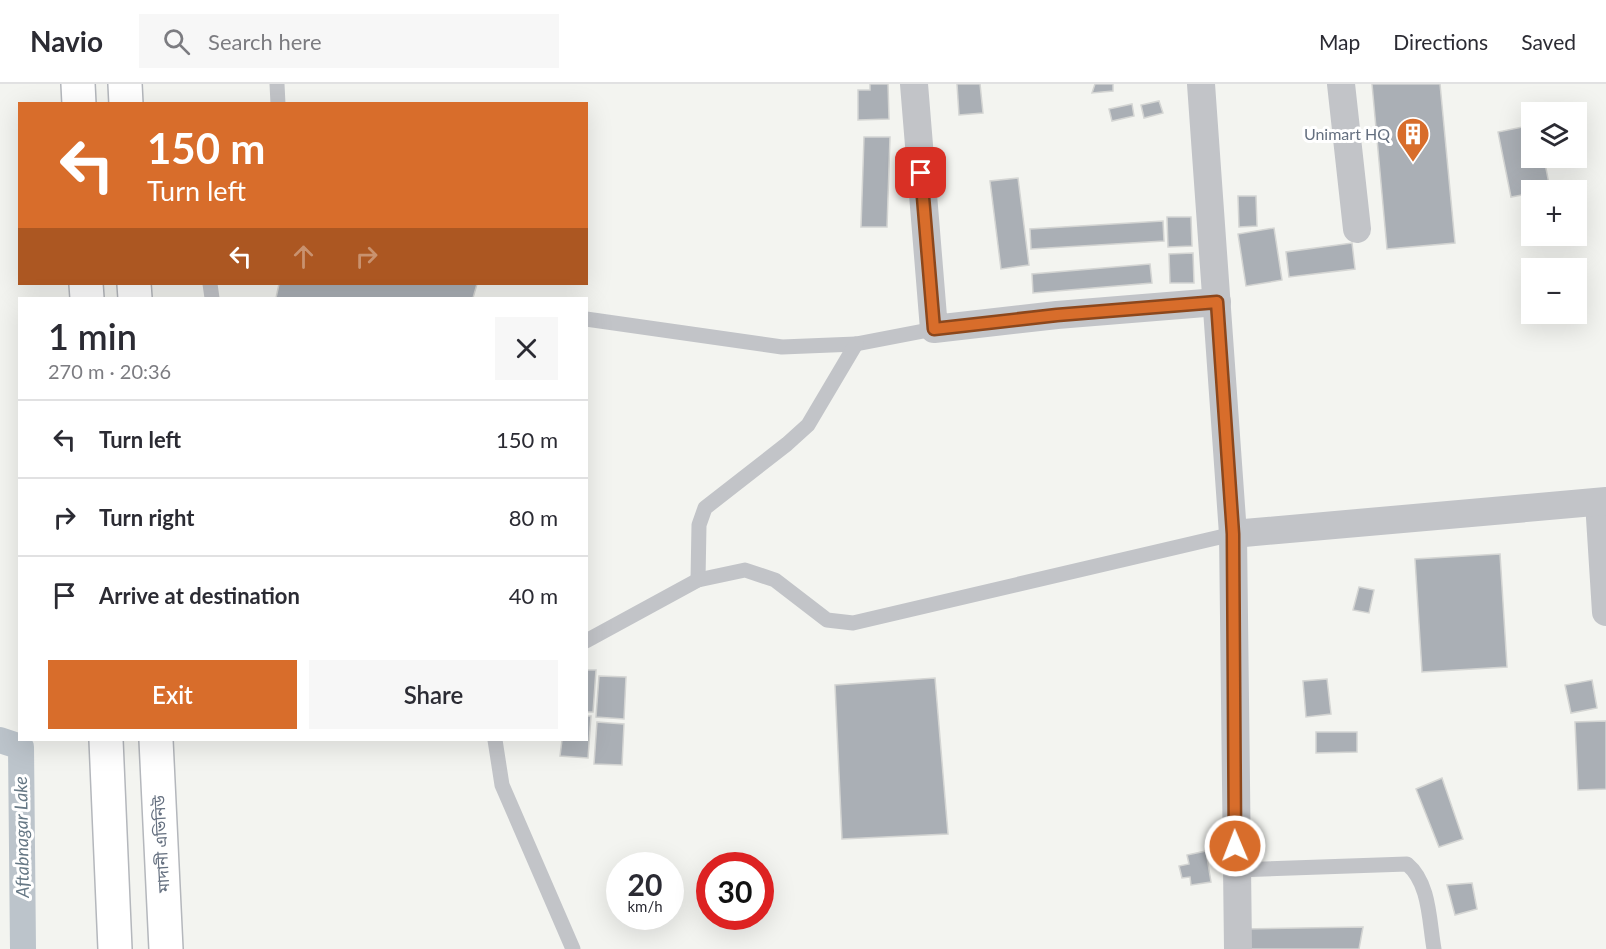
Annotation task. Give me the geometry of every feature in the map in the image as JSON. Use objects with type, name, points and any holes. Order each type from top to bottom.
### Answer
[{"type":"main road","points":[[78,84],[79,102]]},
{"type":"main road","points":[[126,84],[126,102]]},
{"type":"main road","points":[[106,741],[115,949]]},
{"type":"main road","name":"মাদানী এভিনিউ","points":[[156,741],[166,949]]},
{"type":"street","points":[[914,84],[934,329],[1057,315],[1217,302]]},
{"type":"street","points":[[1201,84],[1233,534],[1238,949]]},
{"type":"street","points":[[1341,84],[1357,229]]},
{"type":"street","points":[[1233,534],[1603,501],[1606,612]]},
{"type":"lane","points":[[277,84],[278,102]]},
{"type":"lane","points":[[588,319],[782,346],[856,344],[934,329]]},
{"type":"lane","points":[[698,580],[699,525],[705,508],[808,425],[856,344]]},
{"type":"lane","points":[[588,640],[698,580],[745,570],[775,580],[827,620],[854,623],[1233,534]]},
{"type":"lane","points":[[495,741],[502,785],[573,949]]},
{"type":"lane","points":[[1236,870],[1407,864],[1422,883],[1434,949]]},
{"type":"building","points":[[870,84],[888,84],[889,119],[858,120],[858,90],[870,90]]},
{"type":"building","points":[[957,84],[980,84],[983,113],[959,115]]},
{"type":"building","points":[[1095,84],[1113,84],[1113,91],[1092,93]]},
{"type":"building","name":"Unimart HQ","points":[[1372,84],[1440,84],[1455,243],[1387,249]]},
{"type":"building","points":[[1159,101],[1163,113],[1144,118],[1141,105]]},
{"type":"building","points":[[1132,104],[1134,116],[1112,121],[1109,109]]},
{"type":"building","points":[[1521,127],[1521,168],[1546,168],[1548,180],[1521,180],[1521,195],[1511,197],[1498,132]]},
{"type":"building","points":[[864,137],[890,137],[887,227],[861,227]]},
{"type":"building","points":[[1018,178],[1029,265],[1001,269],[990,181]]},
{"type":"building","points":[[1238,196],[1256,196],[1257,226],[1239,227]]},
{"type":"building","points":[[1167,217],[1191,217],[1192,246],[1168,247]]},
{"type":"building","points":[[1163,221],[1164,241],[1031,249],[1030,229]]},
{"type":"building","points":[[1274,228],[1282,280],[1246,286],[1238,234]]},
{"type":"building","points":[[1352,243],[1355,269],[1289,277],[1286,252]]},
{"type":"building","points":[[1193,253],[1194,283],[1170,283],[1169,254]]},
{"type":"building","points":[[1150,264],[1152,283],[1033,293],[1032,274]]},
{"type":"building","points":[[279,285],[477,285],[473,297],[276,297]]},
{"type":"building","points":[[1500,554],[1507,667],[1422,672],[1415,559]]},
{"type":"building","points":[[1359,587],[1374,590],[1369,613],[1353,610]]},
{"type":"building","points":[[588,670],[596,670],[593,712],[588,712]]},
{"type":"building","points":[[599,676],[626,677],[624,719],[596,717]]},
{"type":"building","points":[[935,678],[948,834],[842,839],[835,685]]},
{"type":"building","points":[[1327,679],[1331,714],[1306,717],[1303,681]]},
{"type":"building","points":[[1592,680],[1597,708],[1571,713],[1565,685]]},
{"type":"building","points":[[588,716],[591,716],[588,758],[560,756],[562,741],[588,741]]},
{"type":"building","points":[[1606,721],[1606,789],[1578,790],[1575,722]]},
{"type":"building","points":[[597,722],[624,724],[622,765],[594,764]]},
{"type":"building","points":[[1316,732],[1357,732],[1357,752],[1316,753]]},
{"type":"building","points":[[1442,778],[1463,839],[1439,847],[1416,789]]},
{"type":"building","points":[[1206,851],[1211,882],[1191,885],[1190,877],[1182,878],[1179,866],[1189,864],[1187,855]]},
{"type":"building","points":[[1472,883],[1477,909],[1455,915],[1447,885]]},
{"type":"building","points":[[1363,927],[1359,949],[1243,949],[1241,929]]},
{"type":"waterway","name":"Aftabnagar Lake","points":[[0,740],[21,747],[23,949]]},
{"type":"place","name":"Unimart HQ","points":[[1413,163]]},
{"type":"route","points":[[921,173],[934,329],[1057,315],[1217,302],[1233,534],[1235,846]]}]
